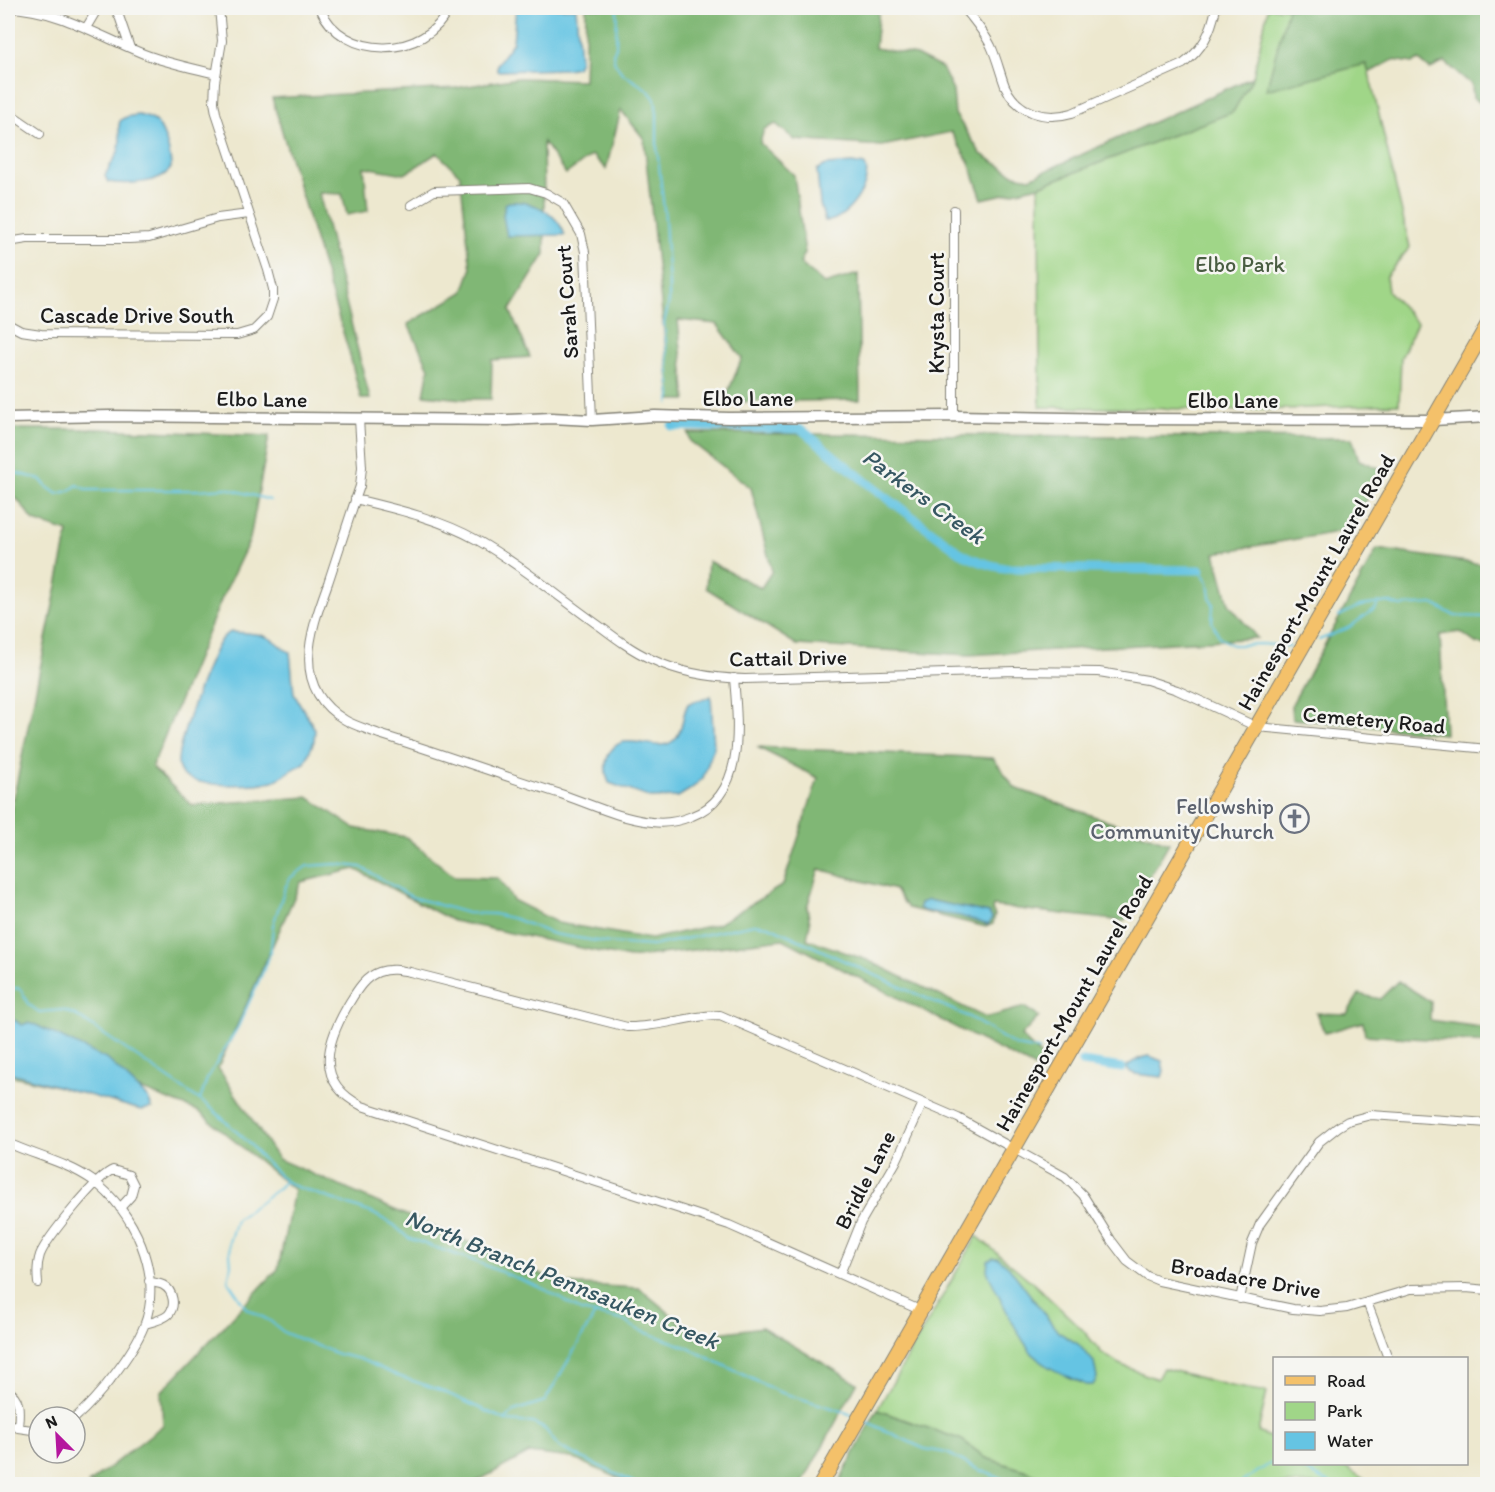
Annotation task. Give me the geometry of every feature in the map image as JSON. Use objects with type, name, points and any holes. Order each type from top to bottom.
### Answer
[{"type":"main road","name":"Hainesport-Mount Laurel Road","points":[[821,1485],[1488,324]]},
{"type":"street","points":[[8,8],[40,12],[86,28],[161,60],[216,74]]},
{"type":"street","points":[[86,28],[98,8]]},
{"type":"street","points":[[114,8],[130,48]]},
{"type":"street","name":"Cascade Drive South","points":[[8,324],[21,331],[51,334],[237,334],[254,330],[267,317],[271,308],[273,289],[216,113],[214,92],[222,40],[219,8]]},
{"type":"street","points":[[320,8],[328,23],[342,37],[361,44],[391,46],[411,44],[430,34],[444,18],[449,8]]},
{"type":"street","points":[[964,8],[987,40],[1005,85],[1014,100],[1029,111],[1054,117],[1072,113],[1183,64],[1197,53],[1207,38],[1216,8]]},
{"type":"street","points":[[8,112],[40,134]]},
{"type":"street","name":"Sarah Court","points":[[411,204],[434,191],[529,188],[546,193],[563,203],[581,234],[585,252],[592,420]]},
{"type":"street","name":"Krysta Court","points":[[954,210],[954,416]]},
{"type":"street","points":[[8,242],[27,239],[139,239],[168,234],[218,218],[249,214]]},
{"type":"street","name":"Elbo Lane","points":[[8,418],[110,416],[592,420],[656,416],[729,418],[954,416],[1433,420],[1488,417]]},
{"type":"street","points":[[359,419],[362,467],[360,486],[313,626],[308,650],[310,674],[319,695],[335,713],[355,725],[625,816],[663,823],[686,818],[707,808],[728,783],[734,762],[736,741],[734,678]]},
{"type":"street","name":"Cattail Drive","points":[[355,499],[467,534],[512,563],[626,645],[653,660],[682,671],[713,677],[734,678],[1031,671],[1082,671],[1115,674],[1147,680],[1177,690],[1257,727]]},
{"type":"street","name":"Cemetery Road","points":[[1257,727],[1488,749]]},
{"type":"street","name":"Broadacre Drive","points":[[922,1311],[729,1225],[374,1111],[351,1100],[336,1085],[329,1065],[331,1043],[340,1020],[364,982],[379,971],[389,970],[410,972],[627,1027],[650,1026],[720,1015],[958,1118],[1065,1177],[1090,1205],[1119,1251],[1147,1276],[1172,1285],[1293,1309],[1320,1311],[1347,1308],[1418,1288],[1488,1290]]},
{"type":"street","name":"Bridle Lane","points":[[840,1274],[861,1222],[896,1162],[923,1103]]},
{"type":"street","points":[[1240,1299],[1252,1244],[1260,1224],[1319,1142],[1338,1127],[1348,1121],[1371,1115],[1488,1123]]},
{"type":"street","points":[[8,1144],[60,1162],[95,1183],[120,1208],[140,1244],[149,1281],[150,1299],[145,1324],[137,1343],[87,1405]]},
{"type":"street","points":[[38,1283],[38,1263],[44,1248],[95,1183],[103,1175],[113,1170],[129,1175],[134,1185],[120,1208]]},
{"type":"street","points":[[145,1324],[168,1315],[173,1303],[166,1288],[149,1281]]},
{"type":"street","points":[[1367,1302],[1387,1357]]},
{"type":"street","points":[[8,1391],[12,1393],[19,1406],[18,1428]]},
{"type":"street","points":[[8,1423],[27,1429]]},
{"type":"green space","points":[[586,8],[879,8],[875,48],[916,55],[942,68],[953,91],[955,114],[981,154],[1015,175],[1030,178],[1253,77],[1233,112],[1039,186],[982,199],[969,162],[951,132],[882,146],[795,140],[776,124],[764,129],[760,143],[794,175],[805,253],[800,263],[824,284],[858,274],[860,400],[724,402],[742,358],[717,324],[678,320],[686,400],[671,400],[644,139],[621,110],[606,169],[592,155],[566,174],[543,142],[545,254],[510,310],[530,357],[492,360],[491,399],[424,395],[429,368],[408,324],[463,292],[471,270],[460,175],[437,153],[405,174],[364,167],[368,211],[347,215],[342,194],[319,193],[370,399],[361,399],[349,352],[272,98],[456,88],[518,78],[584,80]]},
{"type":"green space","name":"Elbo Park","points":[[1268,8],[1487,8],[1453,42],[1367,64],[1410,247],[1386,276],[1388,291],[1417,323],[1401,358],[1399,404],[1263,410],[1040,407],[1039,186],[1233,112],[1253,77]]},
{"type":"green space","points":[[1288,8],[1487,8],[1487,107],[1473,98],[1472,85],[1445,62],[1430,69],[1419,60],[1413,63],[1393,60],[1369,73],[1366,64],[1266,90]]},
{"type":"green space","points":[[8,429],[99,429],[269,436],[250,539],[222,598],[152,767],[192,805],[308,797],[354,828],[406,837],[455,877],[498,878],[513,900],[558,923],[651,939],[718,924],[783,885],[818,778],[757,747],[993,758],[1015,788],[1169,843],[1124,921],[993,906],[992,910],[995,915],[993,924],[986,927],[908,908],[895,890],[819,869],[807,907],[810,923],[807,939],[867,960],[986,1018],[1024,1007],[1039,1017],[1021,1036],[1044,1059],[1039,1070],[783,939],[629,958],[453,921],[355,869],[301,882],[218,1068],[278,1159],[564,1284],[639,1288],[697,1336],[762,1327],[857,1383],[802,1484],[632,1484],[572,1458],[529,1453],[472,1484],[88,1484],[163,1425],[161,1392],[278,1269],[294,1190],[198,1111],[140,1089],[152,1108],[8,1075],[8,825],[68,532],[34,521],[17,499],[8,496]]},
{"type":"green space","points":[[688,433],[1352,438],[1359,460],[1384,470],[1349,530],[1215,553],[1229,604],[1257,638],[969,655],[797,645],[706,588],[708,561],[761,588],[772,571],[751,488],[690,441]]},
{"type":"green space","points":[[1377,549],[1487,565],[1487,645],[1477,644],[1460,632],[1440,635],[1445,734],[1292,719],[1291,706]]},
{"type":"green space","points":[[1398,981],[1431,1002],[1430,1020],[1487,1028],[1487,1043],[1365,1035],[1363,1022],[1325,1033],[1316,1013],[1347,1014],[1359,994],[1380,999]]},
{"type":"green space","points":[[977,1236],[1033,1283],[1083,1330],[1101,1352],[1119,1364],[1157,1379],[1163,1368],[1231,1386],[1267,1392],[1258,1432],[1273,1439],[1273,1465],[1338,1465],[1347,1468],[1371,1484],[1202,1484],[1175,1479],[1166,1484],[1051,1484],[1030,1472],[986,1458],[962,1440],[877,1410]]},
{"type":"green space","points":[[877,1410],[962,1440],[986,1458],[1030,1472],[1051,1484],[838,1484]]},
{"type":"water","points":[[516,8],[576,8],[580,60],[577,67],[497,71],[497,64],[513,42]]},
{"type":"water","points":[[139,115],[153,120],[160,127],[167,144],[171,168],[159,177],[142,182],[108,182],[105,176],[119,149],[120,121],[129,116]]},
{"type":"water","points":[[852,163],[865,165],[867,173],[862,191],[841,216],[825,221],[820,204],[817,170],[826,165]]},
{"type":"water","points":[[509,202],[526,203],[543,209],[556,220],[565,235],[507,236],[503,216],[505,204]]},
{"type":"water","points":[[231,632],[264,636],[290,652],[294,694],[315,729],[314,741],[305,763],[273,781],[240,785],[213,784],[190,779],[183,775],[179,767],[179,752],[201,682],[220,641]]},
{"type":"water","points":[[711,696],[714,747],[703,778],[691,789],[678,797],[651,798],[609,783],[606,763],[614,747],[631,742],[668,744],[680,732],[688,704]]},
{"type":"water","points":[[928,900],[989,913],[992,918],[988,925],[960,916],[924,911],[919,908],[920,903]]},
{"type":"water","points":[[8,1016],[22,1025],[27,1023],[36,1025],[108,1060],[148,1098],[152,1108],[141,1110],[8,1072]]},
{"type":"water","points":[[1149,1056],[1162,1061],[1164,1071],[1162,1077],[1128,1071],[1127,1066]]},
{"type":"water","points":[[998,1258],[1009,1267],[1058,1332],[1078,1344],[1094,1362],[1097,1378],[1093,1385],[1086,1385],[1057,1372],[1034,1355],[1006,1311],[990,1278],[987,1270],[988,1261]]},
{"type":"waterway","name":"Parkers Creek","points":[[617,8],[616,47],[613,54],[615,63],[622,73],[648,90],[655,99],[657,114],[657,148],[665,218],[669,285],[669,302],[664,323],[671,396],[669,403]]},
{"type":"waterway","name":"Parkers Creek","points":[[672,426],[801,429],[871,486],[961,553],[987,564],[1004,568],[1200,570]]},
{"type":"waterway","points":[[8,471],[40,479],[57,494],[69,491],[77,485],[88,490],[226,488],[270,500]]},
{"type":"waterway","name":"Parkers Creek","points":[[1200,570],[1208,582],[1213,604],[1212,622],[1220,638],[1232,645],[1290,646]]},
{"type":"waterway","name":"Parkers Creek","points":[[1339,616],[1360,606],[1388,602],[1400,606],[1433,604],[1455,616],[1488,617]]},
{"type":"waterway","name":"Parkers Creek","points":[[1319,640],[1348,628],[1376,608],[1378,603]]},
{"type":"waterway","points":[[200,1100],[207,1079],[238,1027],[267,963],[273,925],[290,878],[307,866],[336,864],[361,867],[412,897],[467,913],[494,914],[515,919],[553,934],[609,943],[652,946],[754,924],[769,926],[969,1017],[1016,1046],[1039,1050]]},
{"type":"waterway","name":"North Branch Pennsauken Creek","points":[[8,989],[21,990],[28,1004],[39,1012],[63,1010],[77,1016],[210,1107],[285,1181],[372,1213],[394,1225],[408,1238],[472,1260],[546,1290],[581,1311],[622,1320],[639,1330],[684,1346],[779,1392],[854,1416]]},
{"type":"waterway","points":[[1082,1062],[1122,1068]]},
{"type":"waterway","points":[[285,1181],[236,1220],[229,1242],[231,1265],[228,1281],[246,1308],[270,1321],[285,1333],[440,1390],[508,1421],[533,1423],[545,1429],[559,1447],[637,1484]]},
{"type":"waterway","points":[[506,1419],[514,1411],[545,1401],[595,1314]]},
{"type":"waterway","name":"North Branch Pennsauken Creek","points":[[865,1421],[925,1449],[947,1453],[979,1470],[1016,1484]]},
{"type":"waterway","points":[[1239,1484],[1273,1462]]},
{"type":"waterway","points":[[1295,1465],[1332,1484]]},
{"type":"place","name":"Fellowship Community Church","points":[[1295,819]]}]
